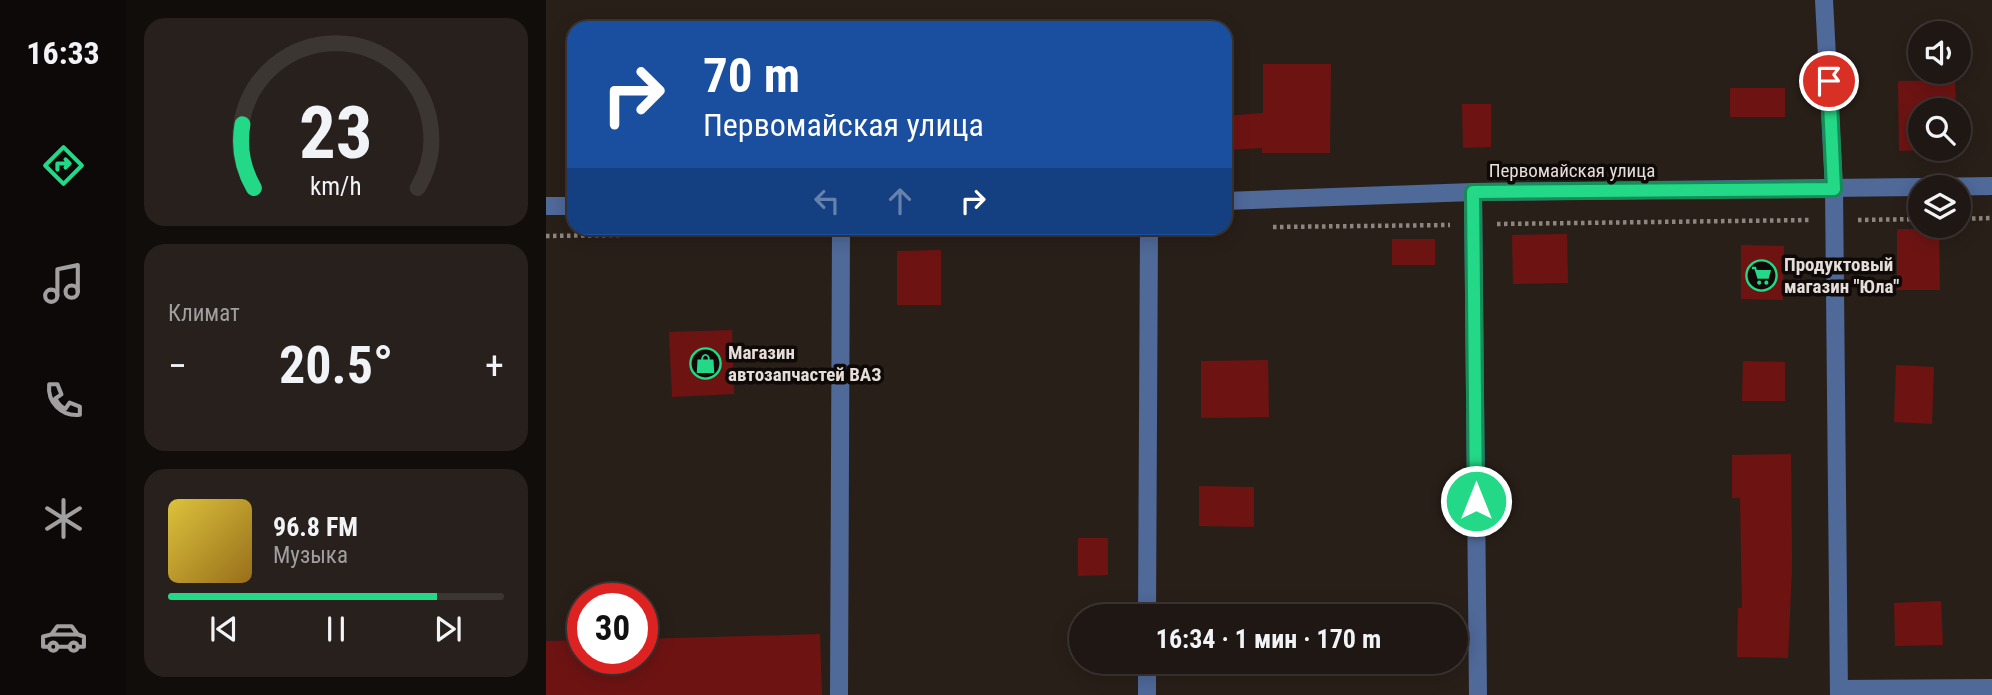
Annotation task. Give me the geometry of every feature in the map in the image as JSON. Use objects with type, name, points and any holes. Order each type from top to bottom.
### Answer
[{"type":"street","points":[[1825,0],[1835,220],[1839,692],[1992,688]]},
{"type":"street","name":"Первомайская улица","points":[[1971,186],[1992,186]]},
{"type":"street","name":"Первомайская улица","points":[[1232,201],[1473,192],[1908,187]]},
{"type":"street","points":[[1473,192],[1478,695]]},
{"type":"street","points":[[546,206],[567,206]]},
{"type":"street","points":[[839,695],[841,235]]},
{"type":"street","points":[[1147,604],[1149,235]]},
{"type":"street","points":[[1147,674],[1147,695]]},
{"type":"path","points":[[1971,219],[1992,218]]},
{"type":"path","points":[[1266,227],[1908,219]]},
{"type":"path","points":[[546,236],[595,235]]},
{"type":"building","points":[[1263,64],[1331,64],[1330,153],[1262,153],[1262,148],[1232,150],[1232,115],[1263,113]]},
{"type":"building","points":[[1898,81],[1908,81],[1908,84],[1955,84],[1956,98],[1908,98],[1908,151],[1899,151]]},
{"type":"building","points":[[1730,88],[1785,88],[1785,117],[1730,117]]},
{"type":"building","points":[[1462,104],[1491,104],[1491,147],[1463,148]]},
{"type":"building","points":[[1897,229],[1908,229],[1908,238],[1939,238],[1940,290],[1897,290]]},
{"type":"building","points":[[1567,234],[1568,283],[1513,284],[1512,235]]},
{"type":"building","points":[[1392,239],[1435,239],[1435,265],[1392,265]]},
{"type":"building","points":[[1741,245],[1784,246],[1783,300],[1741,299]]},
{"type":"building","points":[[941,250],[941,305],[897,305],[897,251]]},
{"type":"building","points":[[732,330],[734,394],[672,397],[669,332]]},
{"type":"building","points":[[1268,360],[1269,417],[1201,418],[1201,361]]},
{"type":"building","points":[[1743,361],[1785,362],[1785,401],[1742,401]]},
{"type":"building","points":[[1896,365],[1934,367],[1932,424],[1894,422]]},
{"type":"building","points":[[1791,454],[1792,568],[1788,658],[1737,657],[1738,608],[1742,608],[1740,498],[1732,498],[1732,455]]},
{"type":"building","points":[[1199,486],[1254,487],[1254,527],[1199,526]]},
{"type":"building","points":[[1078,538],[1108,538],[1108,575],[1078,576]]},
{"type":"building","points":[[1941,601],[1943,645],[1895,646],[1894,603]]},
{"type":"building","points":[[820,634],[822,695],[546,695],[546,641],[567,640],[567,674],[658,674],[658,639]]},
{"type":"place","name":"Продуктовый магазин \"Юла\"","points":[[1761,275]]},
{"type":"place","name":"Магазин автозапчастей ВАЗ","points":[[705,363]]},
{"type":"route","points":[[1476,501],[1473,192],[1834,189],[1829,81]]}]
